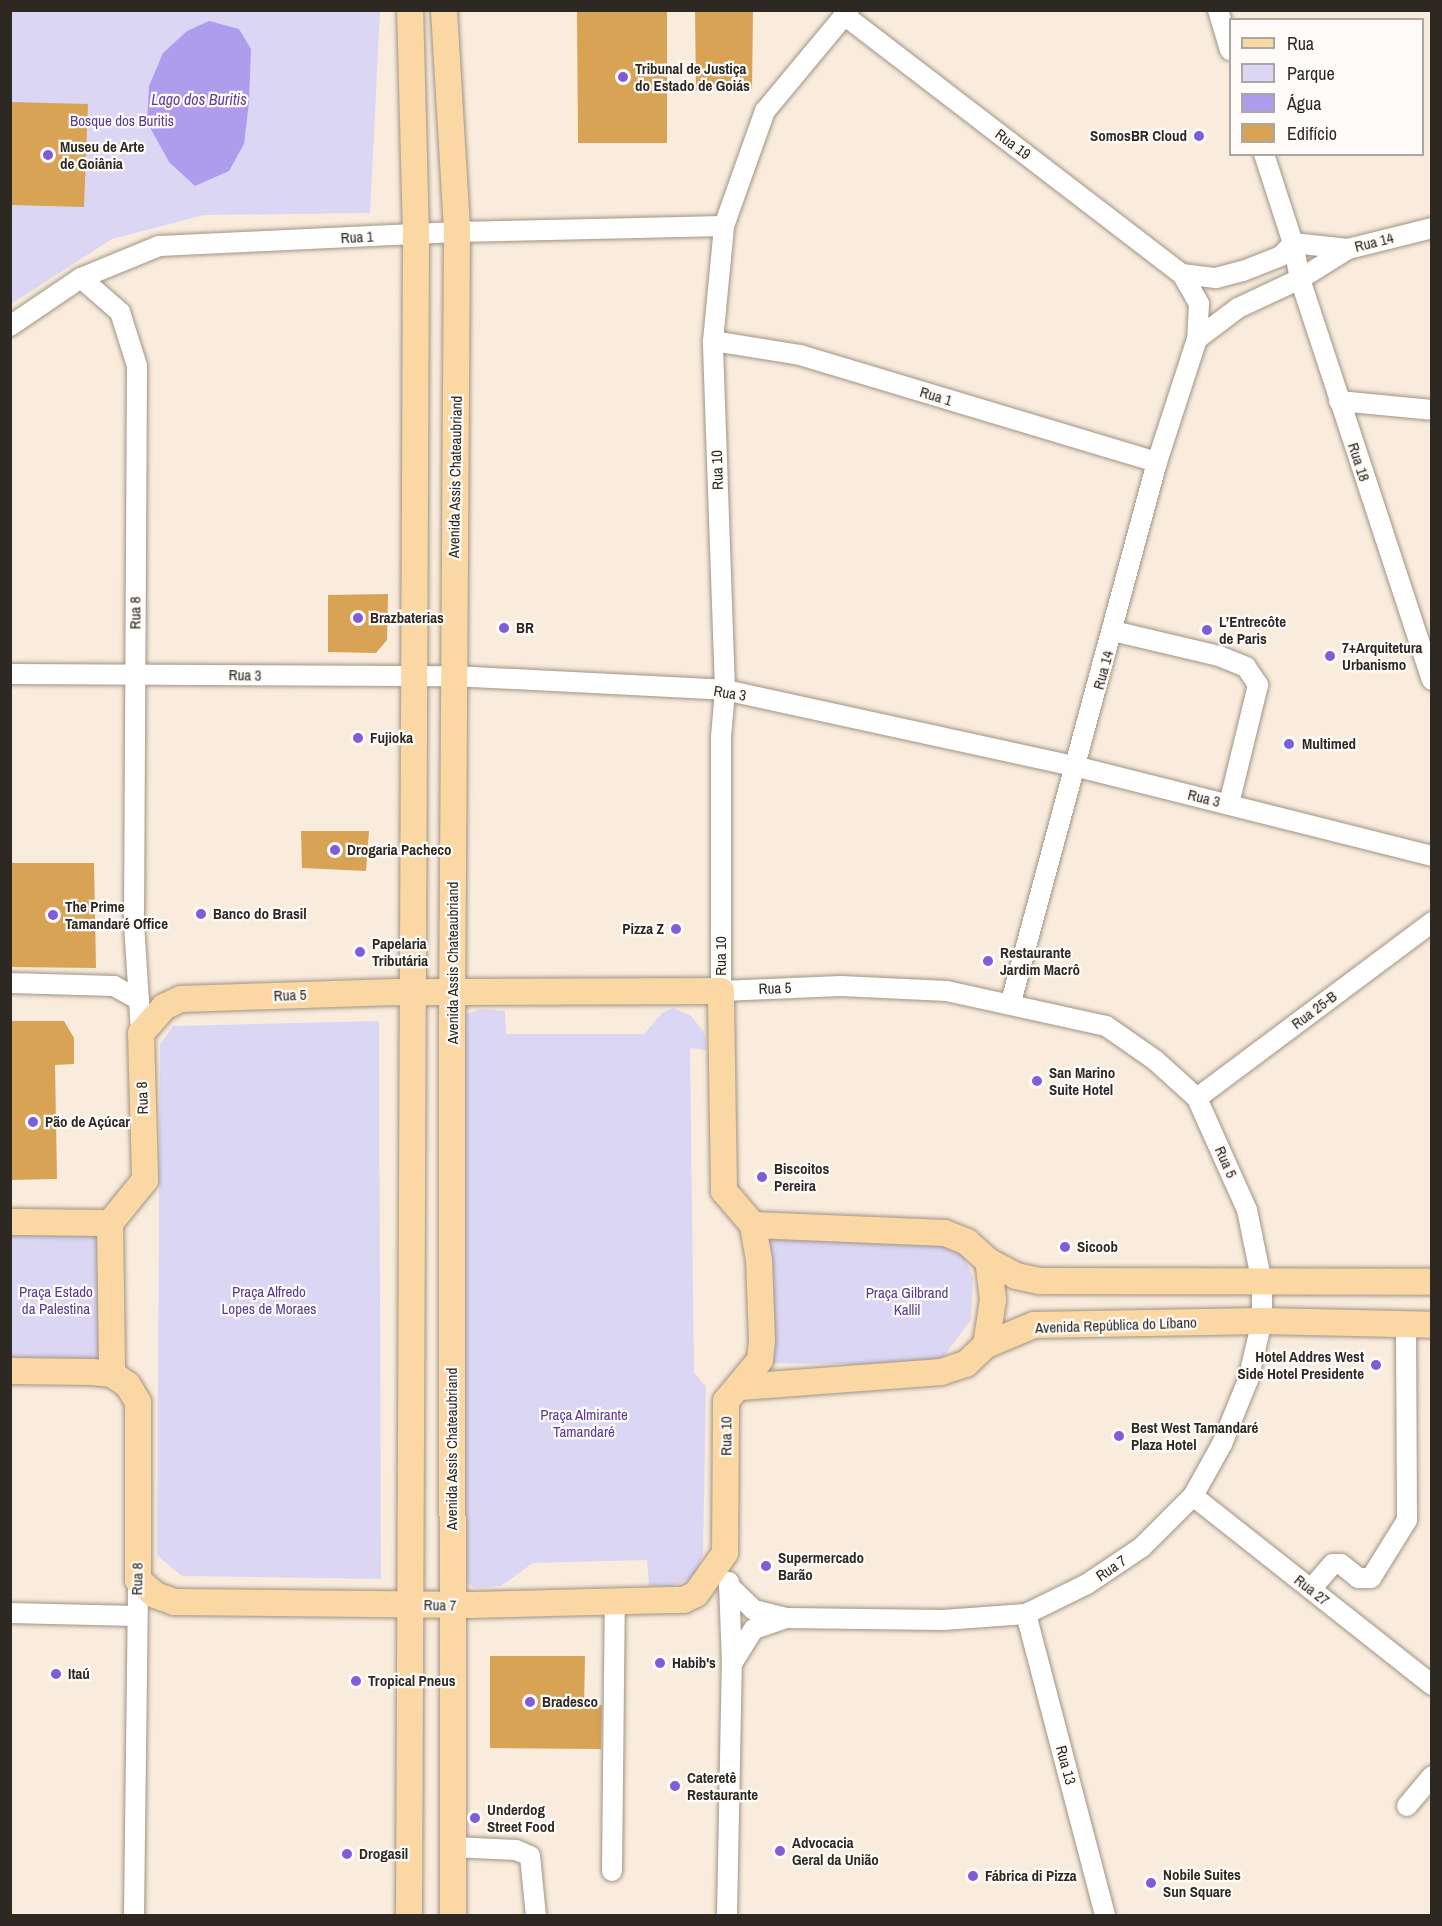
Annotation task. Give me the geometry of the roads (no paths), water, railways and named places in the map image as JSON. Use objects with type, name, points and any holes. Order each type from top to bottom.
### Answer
[{"type":"main road","points":[[409,1916],[416,677],[416,235],[410,10]]},
{"type":"main road","name":"Avenida Assis Chateaubriand","points":[[444,10],[457,232],[452,994],[453,1916]]},
{"type":"main road","name":"Rua 5","points":[[141,1033],[164,1007],[181,999],[414,993],[721,991]]},
{"type":"main road","name":"Rua 10","points":[[721,991],[724,1191],[753,1225],[759,1260],[762,1341],[759,1360],[741,1387],[726,1401],[725,1553]]},
{"type":"main road","name":"Rua 8","points":[[110,1223],[145,1180],[141,1033]]},
{"type":"main road","points":[[10,1222],[110,1223],[112,1374],[10,1371]]},
{"type":"main road","points":[[753,1225],[945,1233],[967,1242],[988,1261],[1016,1276],[1040,1281],[1431,1282]]},
{"type":"main road","points":[[986,1345],[993,1300],[988,1261]]},
{"type":"main road","name":"Avenida República do Líbano","points":[[741,1387],[941,1372],[966,1364],[986,1345],[1034,1325],[1262,1321],[1431,1324]]},
{"type":"main road","name":"Rua 8","points":[[112,1374],[129,1384],[138,1402],[138,1580]]},
{"type":"main road","name":"Rua 7","points":[[138,1580],[155,1595],[174,1602],[452,1605],[684,1600],[705,1585],[725,1553]]},
{"type":"street","points":[[1218,10],[1229,47]]},
{"type":"street","name":"Rua 10","points":[[721,991],[721,737],[725,690],[712,341],[724,226],[765,111],[846,13]]},
{"type":"street","name":"Rua 19","points":[[846,13],[1182,274]]},
{"type":"street","name":"Rua 18","points":[[1265,156],[1293,243],[1300,279],[1431,680]]},
{"type":"street","name":"Rua 1","points":[[10,326],[81,278],[159,246],[457,232],[724,226]]},
{"type":"street","name":"Rua 14","points":[[1197,339],[1238,308],[1300,279],[1348,249],[1431,228]]},
{"type":"street","points":[[1182,274],[1216,278],[1243,271],[1281,256],[1293,243],[1348,249]]},
{"type":"street","name":"Rua 14","points":[[1011,1002],[1078,767],[1157,462],[1197,339],[1198,304],[1182,274]]},
{"type":"street","name":"Rua 8","points":[[81,278],[120,312],[137,366],[135,924],[141,1033]]},
{"type":"street","name":"Rua 1","points":[[712,341],[800,356],[1157,462]]},
{"type":"street","points":[[1339,401],[1431,410]]},
{"type":"street","points":[[1113,631],[1219,656],[1246,667],[1258,685],[1229,804]]},
{"type":"street","name":"Rua 3","points":[[10,674],[453,676],[725,690],[1078,767],[1431,856]]},
{"type":"street","name":"Rua 25-B","points":[[1197,1098],[1431,922]]},
{"type":"street","points":[[10,983],[114,986],[139,1000]]},
{"type":"street","name":"Rua 5","points":[[721,991],[841,986],[947,991],[1011,1002],[1106,1026],[1155,1060],[1197,1098],[1247,1210],[1262,1283]]},
{"type":"street","name":"Rua 7","points":[[729,1586],[754,1610],[786,1618],[943,1620],[1026,1614],[1087,1584],[1142,1547],[1193,1496],[1222,1444],[1248,1380],[1262,1321],[1262,1283]]},
{"type":"street","points":[[1311,1589],[1334,1564],[1341,1564],[1358,1578],[1371,1578],[1407,1520],[1406,1324]]},
{"type":"street","name":"Rua 27","points":[[1193,1496],[1431,1685]]},
{"type":"street","name":"Rua 10","points":[[725,1553],[729,1586],[732,1664],[727,1916]]},
{"type":"street","name":"Rua 8","points":[[134,1916],[138,1580]]},
{"type":"street","points":[[612,1871],[615,1601]]},
{"type":"street","points":[[10,1613],[136,1616]]},
{"type":"street","name":"Rua 13","points":[[1026,1614],[1105,1916]]},
{"type":"street","name":"Rua 7","points":[[732,1664],[754,1629],[786,1618]]},
{"type":"street","points":[[1407,1806],[1431,1776]]},
{"type":"street","points":[[453,1847],[510,1849],[528,1854],[534,1869],[536,1916]]},
{"type":"water","name":"Lago dos Buritis","points":[[209,21],[239,29],[251,49],[249,102],[244,144],[229,171],[195,186],[169,162],[147,122],[149,86],[163,53],[187,31]]},
{"type":"place","name":"Tribunal de Justiça do Estado de Goiás","points":[[623,77]]},
{"type":"place","name":"SomosBR Cloud","points":[[1199,136]]},
{"type":"place","name":"Museu de Arte de Goiânia","points":[[48,155]]},
{"type":"place","name":"Brazbaterias","points":[[358,618]]},
{"type":"place","name":"BR","points":[[504,628]]},
{"type":"place","name":"L’Entrecôte de Paris","points":[[1207,630]]},
{"type":"place","name":"7+Arquitetura Urbanismo","points":[[1330,656]]},
{"type":"place","name":"Fujioka","points":[[358,738]]},
{"type":"place","name":"Multimed","points":[[1289,744]]},
{"type":"place","name":"Drogaria Pacheco","points":[[335,850]]},
{"type":"place","name":"Banco do Brasil","points":[[201,914]]},
{"type":"place","name":"The Prime Tamandaré Office","points":[[53,915]]},
{"type":"place","name":"Pizza Z","points":[[676,929]]},
{"type":"place","name":"Papelaria Tributária","points":[[360,952]]},
{"type":"place","name":"Restaurante Jardim Macrô","points":[[988,961]]},
{"type":"place","name":"San Marino Suite Hotel","points":[[1037,1081]]},
{"type":"place","name":"Pão de Açúcar","points":[[33,1122]]},
{"type":"place","name":"Biscoitos Pereira","points":[[762,1177]]},
{"type":"place","name":"Sicoob","points":[[1065,1247]]},
{"type":"place","name":"Hotel Addres West Side Hotel Presidente","points":[[1376,1365]]},
{"type":"place","name":"Best West Tamandaré Plaza Hotel","points":[[1119,1436]]},
{"type":"place","name":"Supermercado Barão","points":[[766,1566]]},
{"type":"place","name":"Habib's","points":[[660,1663]]},
{"type":"place","name":"Itaú","points":[[56,1674]]},
{"type":"place","name":"Tropical Pneus","points":[[356,1681]]},
{"type":"place","name":"Bradesco","points":[[530,1702]]},
{"type":"place","name":"Cateretê Restaurante","points":[[675,1786]]},
{"type":"place","name":"Underdog Street Food","points":[[475,1818]]},
{"type":"place","name":"Advocacia Geral da União","points":[[780,1851]]},
{"type":"place","name":"Drogasil","points":[[347,1854]]},
{"type":"place","name":"Fábrica di Pizza","points":[[973,1876]]},
{"type":"place","name":"Nobile Suites Sun Square","points":[[1151,1883]]},
{"type":"park label","name":"Bosque dos Buritis","points":[[122,121]]},
{"type":"park label","name":"Praça Estado da Palestina","points":[[56,1300]]},
{"type":"park label","name":"Praça Alfredo Lopes de Moraes","points":[[269,1300]]},
{"type":"park label","name":"Praça Gilbrand Kallil","points":[[907,1300]]},
{"type":"park label","name":"Praça Almirante Tamandaré","points":[[584,1422]]}]
